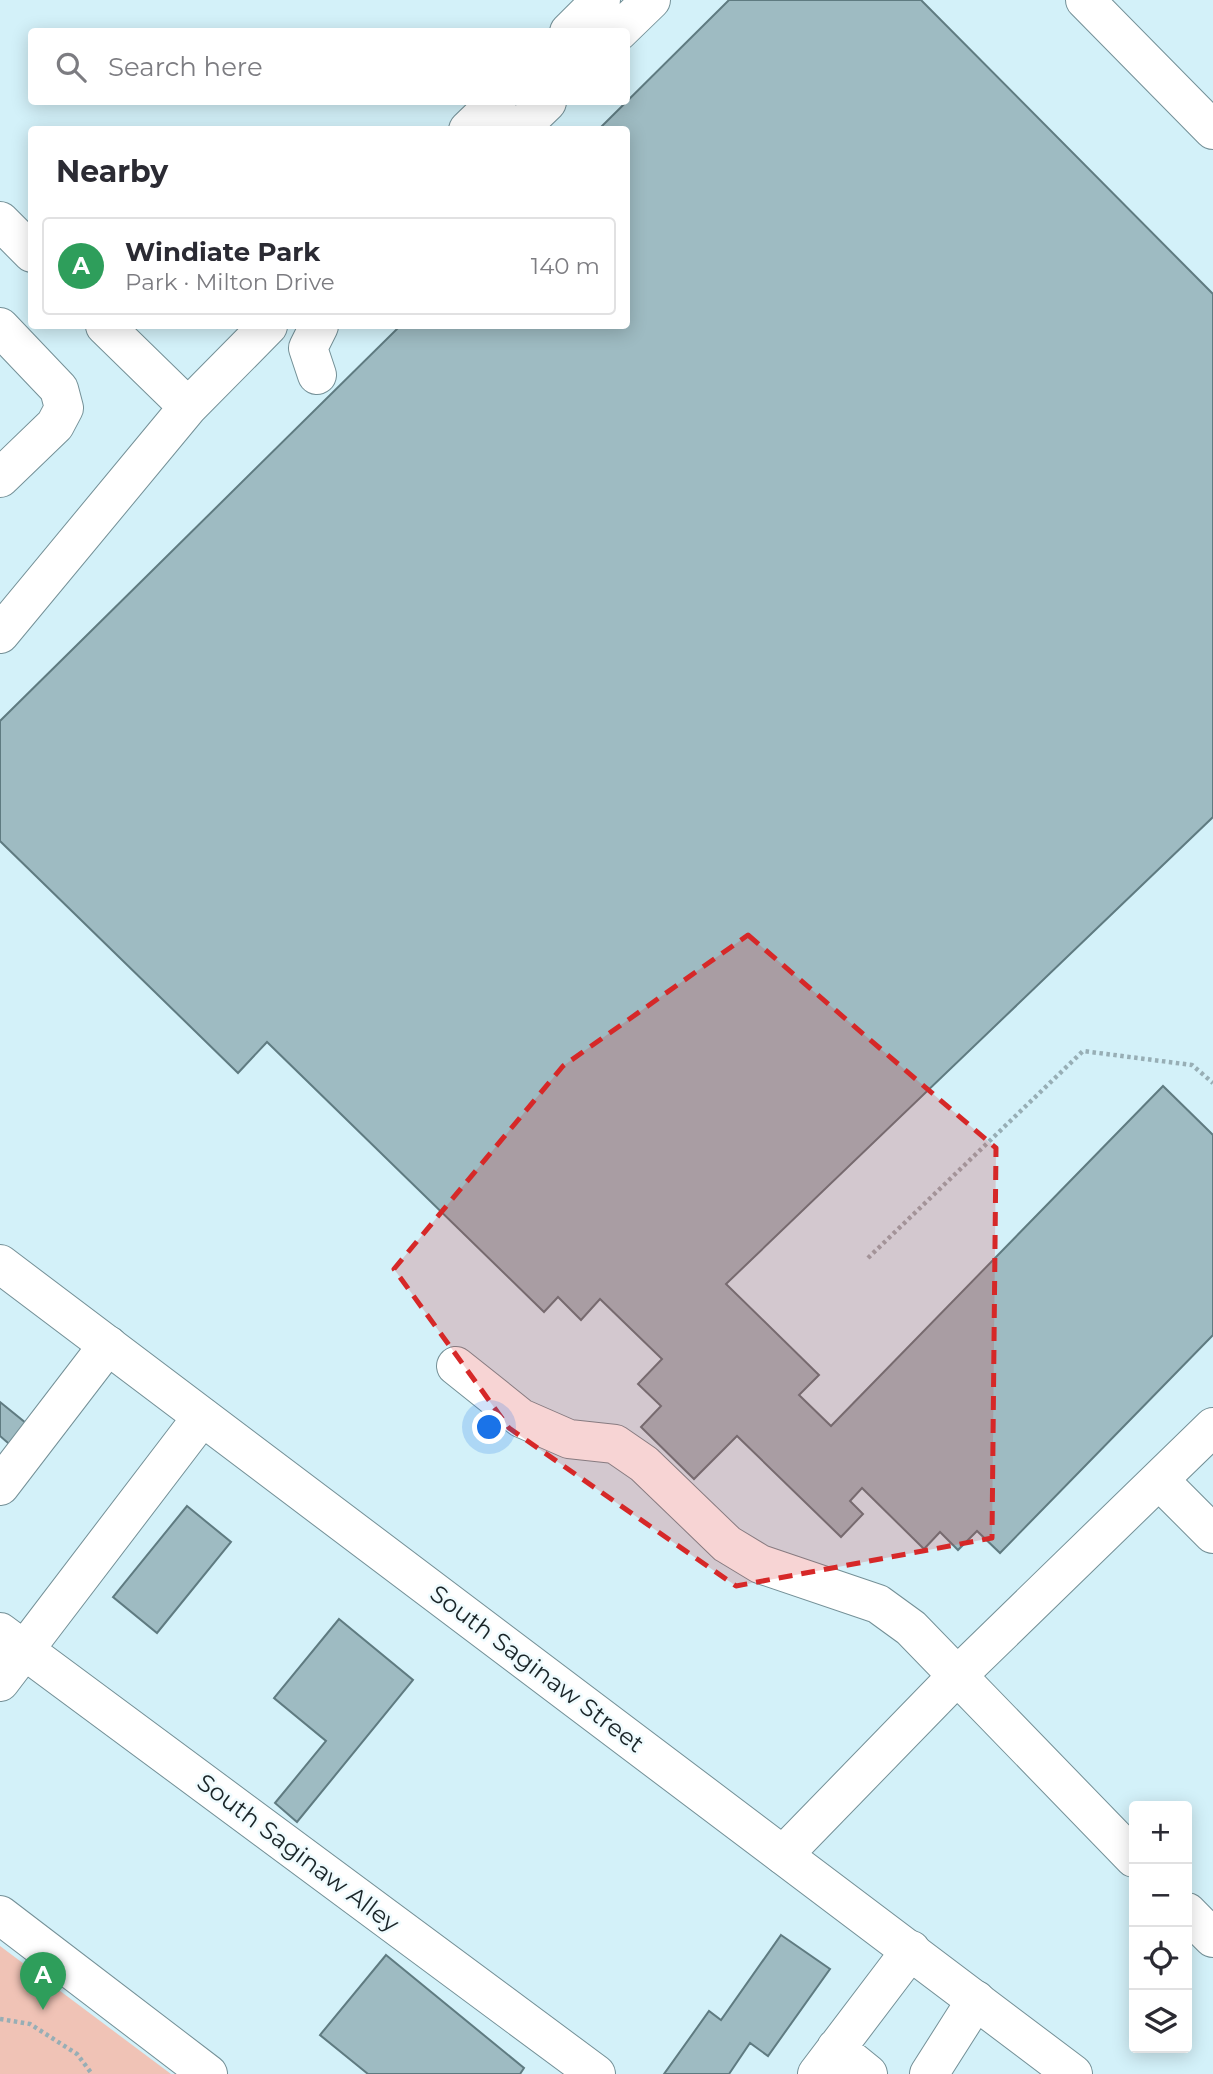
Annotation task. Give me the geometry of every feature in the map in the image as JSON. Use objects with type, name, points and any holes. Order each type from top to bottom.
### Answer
[{"type":"main road","points":[[573,28],[601,0]]},
{"type":"main road","points":[[622,28],[651,0]]},
{"type":"main road","points":[[1085,0],[1213,130]]},
{"type":"main road","points":[[472,126],[494,105]]},
{"type":"main road","points":[[522,126],[544,105]]},
{"type":"main road","points":[[0,221],[28,249]]},
{"type":"main road","points":[[0,327],[59,389],[64,408],[55,425],[0,478]]},
{"type":"main road","points":[[108,329],[188,407]]},
{"type":"main road","points":[[0,634],[188,407],[265,329]]},
{"type":"main road","points":[[317,375],[308,348],[318,329]]},
{"type":"main road","name":"South Saginaw Street","points":[[0,1264],[1073,2074]]},
{"type":"main road","points":[[0,1486],[108,1345]]},
{"type":"main road","points":[[456,1366],[521,1418],[569,1439],[615,1444],[644,1464],[727,1544],[760,1563],[878,1604],[911,1628],[1129,1853]]},
{"type":"main road","points":[[0,1682],[13,1641],[202,1417]]},
{"type":"main road","points":[[783,1855],[957,1676],[1213,1427]]},
{"type":"main road","points":[[1159,1480],[1213,1534]]},
{"type":"main road","name":"South Saginaw Alley","points":[[13,1641],[596,2074]]},
{"type":"main road","points":[[0,1915],[208,2074]]},
{"type":"main road","points":[[1192,1917],[1213,1938]]},
{"type":"main road","points":[[868,2074],[826,2061],[911,1950]]},
{"type":"main road","points":[[929,2074],[976,2000]]},
{"type":"path","points":[[868,1258],[1083,1052],[1192,1065],[1213,1083]]},
{"type":"path","points":[[0,2019],[30,2024],[77,2054],[92,2074]]},
{"type":"highlighted area","points":[[748,935],[996,1148],[992,1538],[736,1586],[509,1428],[394,1269],[563,1066]]},
{"type":"shaded area","points":[[0,1946],[171,2074],[0,2074]]},
{"type":"building","points":[[729,0],[921,0],[1213,294],[1213,817],[726,1284],[819,1375],[799,1395],[831,1426],[1163,1086],[1213,1135],[1213,1335],[1000,1553],[977,1531],[958,1550],[940,1532],[924,1549],[862,1488],[850,1501],[863,1514],[841,1537],[737,1436],[694,1479],[641,1427],[661,1406],[638,1384],[662,1359],[600,1299],[581,1320],[558,1297],[544,1312],[267,1042],[238,1073],[0,841],[0,721],[397,329],[630,329],[630,126],[602,126],[623,105],[630,105],[630,98]]},
{"type":"building","points":[[0,1402],[32,1428],[15,1449],[0,1436]]},
{"type":"building","points":[[187,1506],[231,1542],[157,1633],[113,1597]]},
{"type":"building","points":[[339,1619],[413,1680],[297,1822],[275,1803],[326,1741],[274,1698]]},
{"type":"building","points":[[781,1935],[830,1969],[768,2056],[750,2043],[729,2074],[664,2074],[709,2011],[721,2020]]},
{"type":"building","points":[[386,1955],[524,2068],[520,2074],[368,2074],[320,2035]]},
{"type":"place","name":"Windiate Park","points":[[43,2010]]}]
